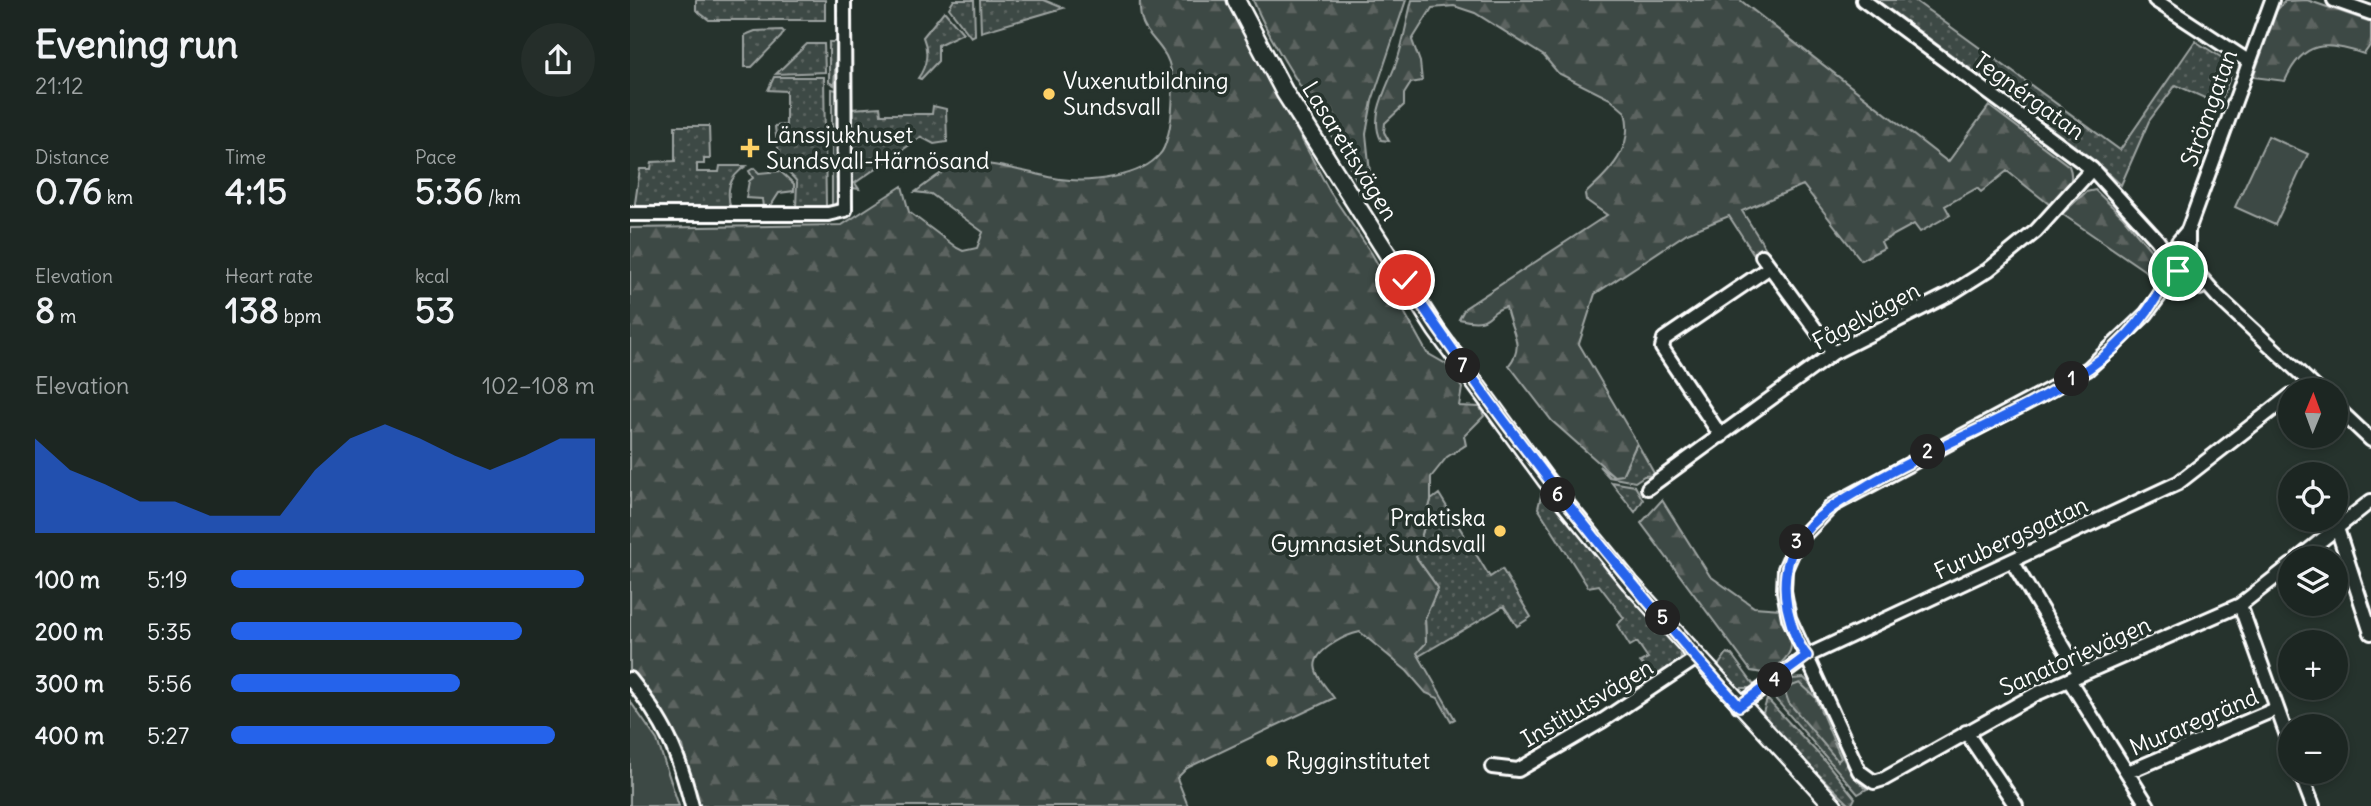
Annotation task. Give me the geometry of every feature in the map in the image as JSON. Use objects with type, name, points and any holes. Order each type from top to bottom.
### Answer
[{"type":"street","points":[[630,214],[828,214],[845,209],[844,0]]},
{"type":"street","name":"Lasarettsvägen","points":[[1236,0],[1285,93],[1436,330],[1546,480],[1630,583],[1831,805]]},
{"type":"street","name":"Tegnérgatan","points":[[1863,0],[2092,169],[2201,288],[2218,297],[2305,378]]},
{"type":"street","points":[[2155,0],[2248,61]]},
{"type":"street","name":"Strömgatan","points":[[1874,782],[1859,771],[1789,618],[1784,592],[1785,569],[1797,542],[1833,505],[1908,462],[2088,369],[2133,328],[2163,290],[2177,281],[2180,262],[2178,242],[2188,230],[2272,0]]},
{"type":"street","points":[[2334,0],[2371,13]]},
{"type":"street","name":"Fågelvägen","points":[[1648,488],[1833,353],[1950,294],[1988,270],[2036,231],[2092,169]]},
{"type":"street","points":[[1721,436],[1662,348],[1664,340],[1766,261],[1833,353]]},
{"type":"street","name":"Furubergsgatan","points":[[1739,706],[1807,656],[2178,483],[2278,405]]},
{"type":"street","points":[[2348,418],[2371,440]]},
{"type":"street","points":[[2348,519],[2371,501]]},
{"type":"street","points":[[2314,546],[2332,532]]},
{"type":"street","points":[[2338,532],[2371,633]]},
{"type":"street","points":[[2012,561],[2148,806]]},
{"type":"street","name":"Sanatorievägen","points":[[1874,782],[1884,779],[2004,710],[2240,605],[2278,575]]},
{"type":"street","points":[[2240,605],[2278,714]]},
{"type":"street","name":"Institutsvägen","points":[[1492,767],[1518,769],[1602,721],[1698,657]]},
{"type":"street","points":[[630,679],[658,714],[673,744],[692,806]]},
{"type":"street","name":"Muraregränd","points":[[2128,772],[2276,709]]},
{"type":"street","points":[[1966,733],[2016,806]]},
{"type":"street","points":[[2305,784],[2314,806]]},
{"type":"green space","points":[[696,0],[825,0],[825,20],[709,20],[696,10]]},
{"type":"green space","points":[[954,0],[974,0],[975,35],[971,37],[949,8]]},
{"type":"green space","points":[[980,0],[1044,0],[1063,8],[981,32]]},
{"type":"green space","points":[[1140,0],[1227,0],[1330,192],[1372,254],[1427,353],[1446,364],[1462,388],[1459,406],[1480,407],[1484,416],[1464,436],[1466,445],[1447,457],[1431,477],[1431,500],[1416,557],[1438,588],[1425,618],[1426,643],[1417,653],[1455,719],[1451,721],[1438,698],[1426,693],[1407,671],[1360,632],[1334,643],[1318,656],[1318,675],[1334,698],[1187,768],[1177,778],[1188,806],[697,806],[683,746],[630,673],[630,228],[842,225],[902,186],[909,212],[957,248],[963,251],[977,248],[983,232],[931,194],[915,192],[945,171],[965,164],[978,163],[1060,179],[1085,180],[1127,174],[1151,162],[1162,151],[1170,123],[1172,78],[1166,56],[1141,19]]},
{"type":"green space","points":[[1253,0],[1406,0],[1372,101],[1366,134],[1371,182],[1357,181],[1276,47]]},
{"type":"green space","points":[[1412,0],[1740,0],[1948,162],[1989,106],[2069,166],[2070,184],[2050,205],[2007,171],[1981,192],[1977,188],[1945,206],[1950,215],[1920,232],[1914,224],[1881,242],[1884,248],[1861,260],[1803,185],[1742,211],[1766,249],[1755,256],[1729,216],[1687,233],[1595,294],[1579,344],[1637,443],[1622,475],[1614,476],[1552,421],[1509,365],[1514,358],[1517,344],[1506,307],[1484,320],[1459,319],[1465,308],[1607,215],[1586,200],[1585,194],[1603,177],[1623,148],[1627,125],[1625,112],[1610,99],[1558,73],[1544,56],[1475,13],[1454,6],[1432,8],[1412,40],[1420,62],[1422,81],[1411,83],[1404,94],[1404,105],[1385,123],[1384,132],[1389,141],[1381,140],[1377,120],[1379,110],[1398,58]]},
{"type":"green space","points":[[1877,0],[1914,0],[2120,150],[2195,41],[2232,64],[2233,69],[2220,105],[2176,85],[2149,121],[2121,185],[2095,161]]},
{"type":"green space","points":[[2307,0],[2371,22],[2371,44],[2364,54],[2338,47],[2317,47],[2300,58],[2285,81],[2253,77],[2277,10],[2285,1]]},
{"type":"green space","points":[[944,11],[963,33],[938,45],[938,61],[921,79],[918,78],[926,58],[923,37]]},
{"type":"green space","points":[[755,31],[784,32],[781,37],[752,67],[745,67],[745,35]]},
{"type":"green space","points":[[829,42],[837,42],[834,85],[829,82]]},
{"type":"green space","points":[[807,44],[824,44],[825,72],[776,74]]},
{"type":"green space","points":[[774,77],[824,77],[826,205],[822,210],[796,208],[797,182],[782,165],[775,129],[775,126],[786,125],[786,91],[768,90]]},
{"type":"green space","points":[[832,89],[837,90],[838,200],[832,209]]},
{"type":"green space","points":[[933,106],[946,109],[947,142],[934,144],[921,137],[855,183],[859,189],[852,188],[852,109],[880,107],[881,114],[932,114]]},
{"type":"green space","points":[[675,126],[709,126],[710,159],[704,159],[704,164],[697,164],[697,172],[719,172],[720,166],[746,166],[735,175],[730,185],[731,211],[634,210],[640,169],[651,169],[652,162],[675,161]]},
{"type":"green space","points":[[2268,136],[2308,154],[2275,225],[2235,207]]},
{"type":"green space","points":[[754,168],[759,173],[780,171],[794,184],[794,191],[779,193],[770,207],[763,207],[762,199],[746,198],[749,181],[753,178],[749,171]]},
{"type":"green space","points":[[2095,190],[2123,217],[2159,260],[2162,267],[2154,277],[2062,214],[2086,192]]},
{"type":"green space","points":[[1637,443],[1655,475],[1644,476],[1635,482],[1609,477],[1599,466],[1613,476],[1622,475]]},
{"type":"green space","points":[[1611,482],[1635,486],[1643,500],[1635,512]]},
{"type":"green space","points":[[1548,491],[1635,601],[1677,646],[1681,656],[1679,663],[1662,678],[1654,678],[1640,662],[1648,658],[1637,642],[1630,646],[1617,625],[1624,618],[1599,585],[1588,587],[1538,508],[1542,492]]},
{"type":"green space","points":[[1439,494],[1490,577],[1502,569],[1531,617],[1517,626],[1504,606],[1419,656],[1416,653],[1426,643],[1425,618],[1438,588],[1416,557],[1431,500]]},
{"type":"green space","points":[[1662,500],[1710,576],[1754,607],[1781,609],[1791,646],[1785,659],[1768,674],[1751,671],[1641,523]]},
{"type":"green space","points":[[1727,653],[1732,655],[1756,688],[1738,688],[1718,666]]},
{"type":"green space","points":[[1804,678],[1822,704],[1847,765],[1867,789],[1858,794],[1771,694],[1791,679]]},
{"type":"green space","points":[[1800,683],[1815,697],[1841,758],[1838,761],[1789,703],[1785,692],[1789,687]]},
{"type":"green space","points":[[1767,699],[1826,762],[1855,798],[1851,806],[1770,727],[1763,713]]},
{"type":"green space","points":[[630,701],[657,740],[679,806],[630,806]]},
{"type":"place","name":"Vuxenutbildning Sundsvall","points":[[1049,94]]},
{"type":"place","name":"Länssjukhuset Sundsvall-Härnösand","points":[[750,148]]},
{"type":"place","name":"Praktiska Gymnasiet Sundsvall","points":[[1500,531]]},
{"type":"place","name":"Rygginstitutet","points":[[1272,761]]},
{"type":"route","points":[[1405,280],[1436,330],[1546,480],[1630,583],[1685,641],[1739,706],[1807,656],[1789,618],[1784,592],[1785,569],[1797,542],[1815,521],[1833,505],[1908,462],[2088,369],[2104,357],[2146,314],[2163,290],[2172,267],[2178,271]]}]
